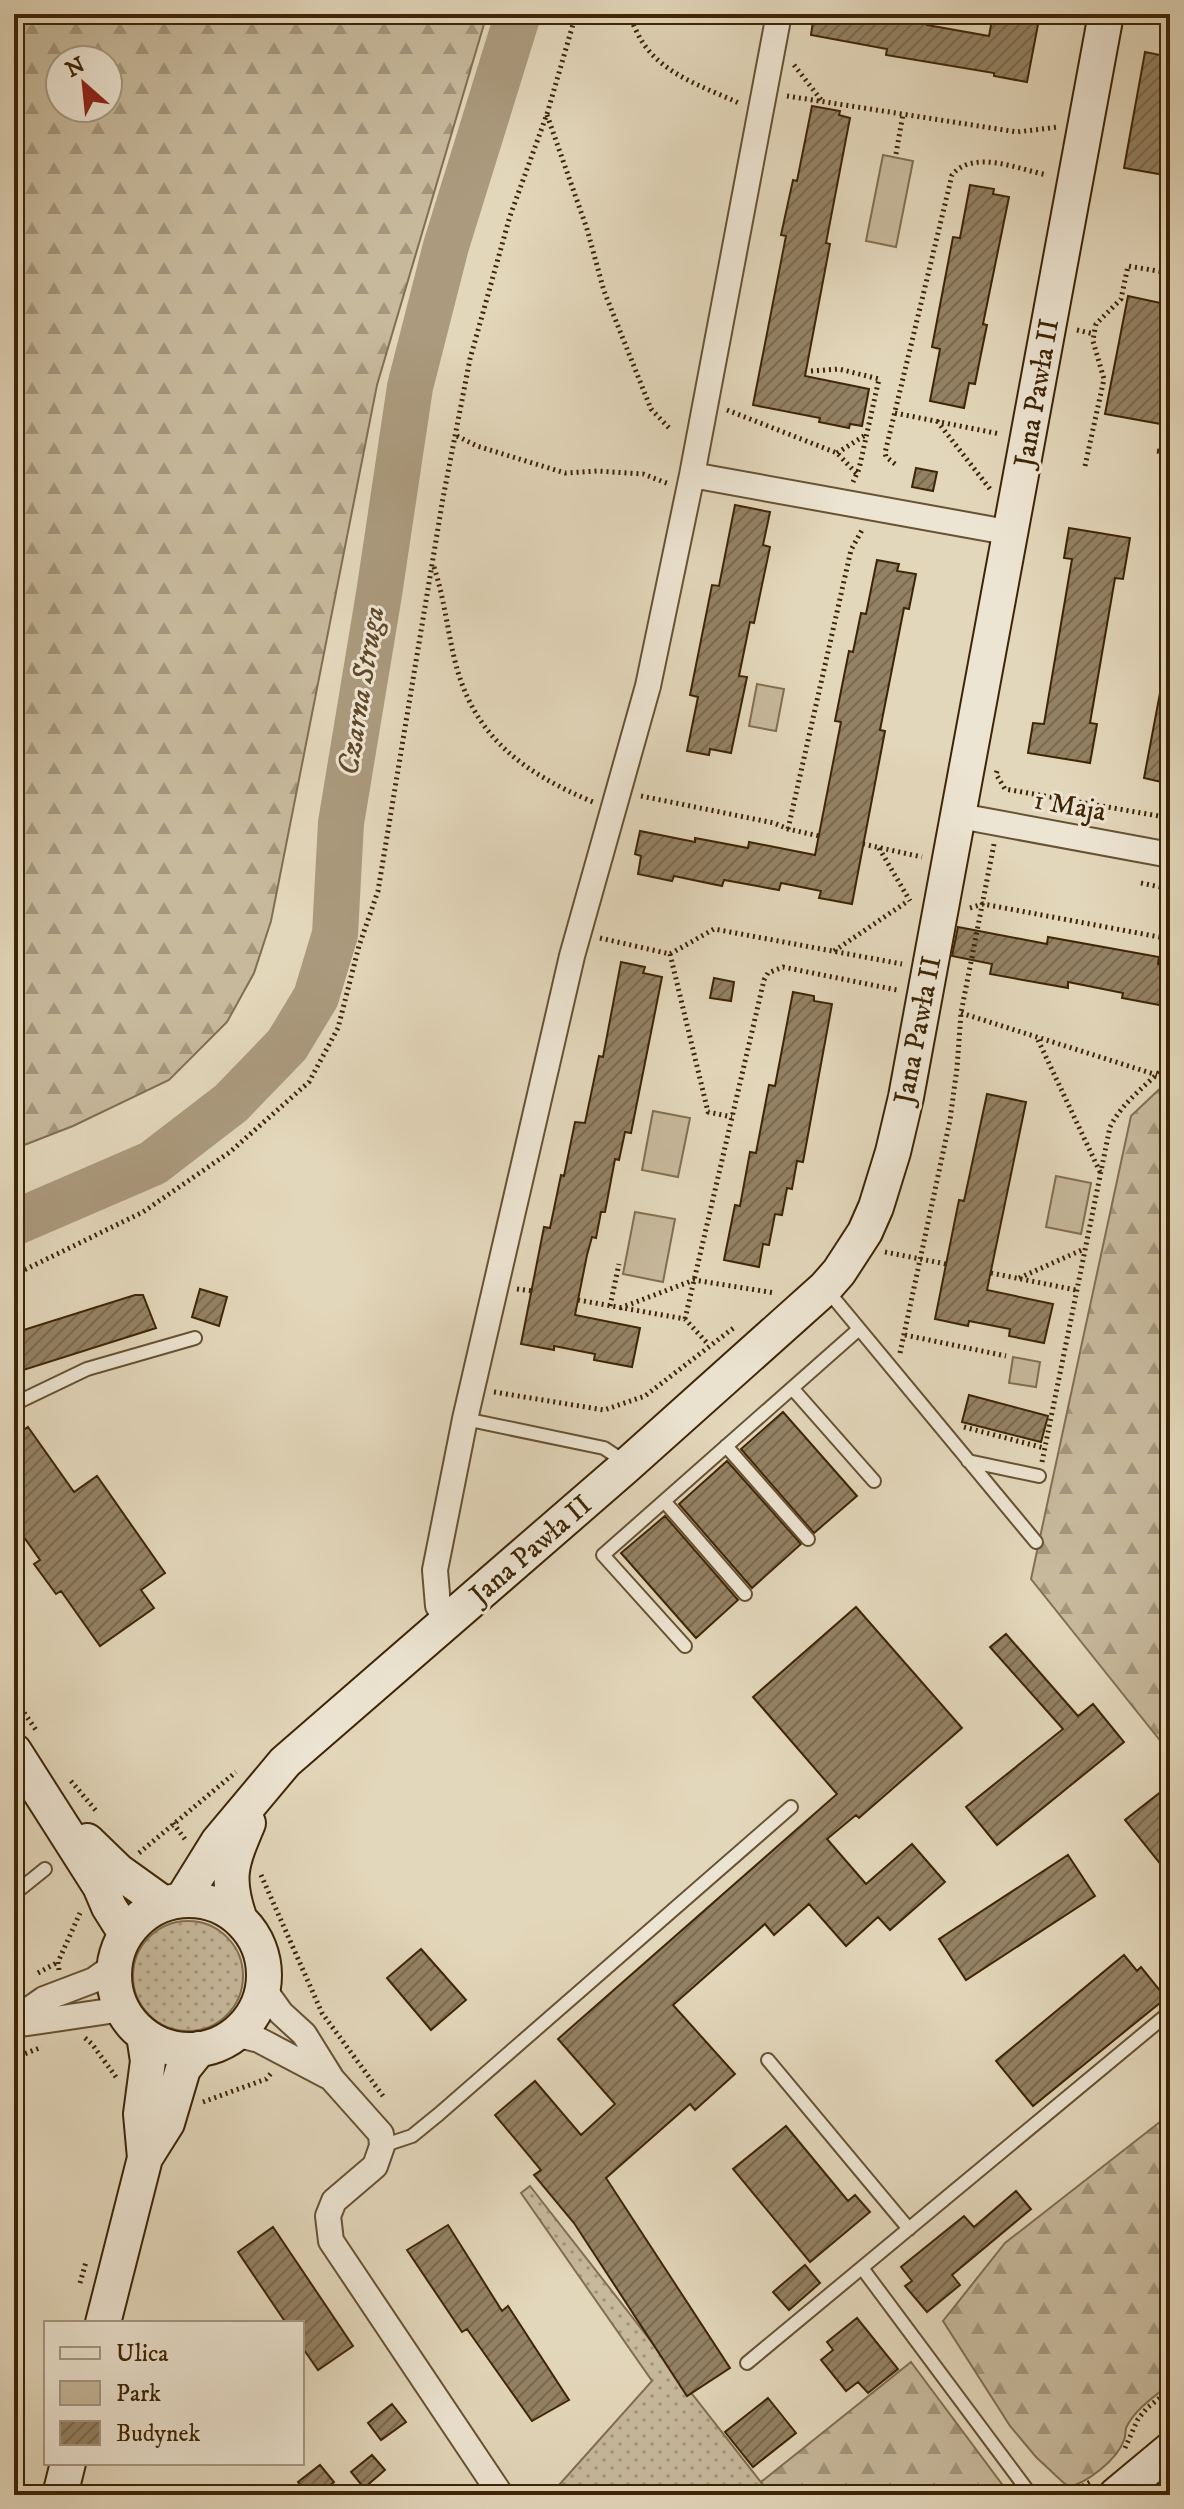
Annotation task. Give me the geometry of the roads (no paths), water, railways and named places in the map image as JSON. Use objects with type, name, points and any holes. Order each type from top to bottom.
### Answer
[{"type":"street","points":[[449,1621],[438,1606],[435,1570],[465,1419],[572,956],[625,810],[779,14]]},
{"type":"street","name":"Jana Pawła II","points":[[173,1902],[285,1762],[625,1467],[825,1288],[865,1232],[893,1152],[906,1097],[922,904],[931,864],[960,816],[998,530],[1106,14]]},
{"type":"street","points":[[690,482],[998,530]]},
{"type":"street","name":"1 Maja","points":[[960,816],[1170,855]]},
{"type":"street","points":[[28,1745],[49,1805],[126,1934]]},
{"type":"street","name":"Jana Pawła II","points":[[240,1920],[230,1893],[231,1870],[236,1850],[262,1790]]},
{"type":"street","points":[[49,1805],[118,1871],[173,1902]]},
{"type":"street","points":[[203,1901],[223,1908],[240,1920],[256,1939],[263,1963],[263,1988],[253,2013],[235,2034],[218,2044],[199,2049],[179,2049],[144,2035],[123,2009],[117,1995],[115,1965],[126,1934],[149,1911],[173,1902],[203,1901]]},
{"type":"street","points":[[14,2023],[44,1999],[94,1980],[115,1965]]},
{"type":"street","points":[[263,1988],[281,2013],[304,2034],[332,2079],[381,2134],[382,2146],[375,2166],[334,2201],[328,2216],[331,2241],[501,2495]]},
{"type":"street","points":[[14,2023],[123,2009]]},
{"type":"street","points":[[235,2034],[259,2040],[332,2079]]},
{"type":"street","points":[[144,2035],[148,2061],[141,2114],[145,2158]]},
{"type":"street","points":[[104,2321],[145,2158],[167,2123],[183,2069],[199,2049]]},
{"type":"street","points":[[1105,2487],[1170,2450]]},
{"type":"street","points":[[60,2495],[68,2465]]},
{"type":"lane","points":[[825,1288],[1036,1542]]},
{"type":"lane","points":[[685,1646],[603,1555],[859,1329]]},
{"type":"lane","points":[[14,1404],[87,1369],[195,1338]]},
{"type":"lane","points":[[792,1388],[874,1481]]},
{"type":"lane","points":[[465,1419],[604,1448],[625,1467]]},
{"type":"lane","points":[[726,1446],[808,1539]]},
{"type":"lane","points":[[968,1461],[1039,1476]]},
{"type":"lane","points":[[664,1501],[745,1594]]},
{"type":"lane","points":[[382,2146],[412,2136],[439,2114],[791,1807]]},
{"type":"lane","points":[[14,1894],[45,1869]]},
{"type":"lane","points":[[747,2363],[1170,2012]]},
{"type":"lane","points":[[768,2060],[909,2229]]},
{"type":"lane","points":[[862,2268],[1031,2495]]},
{"type":"waterway","name":"Czarna Struga","points":[[14,1223],[153,1163],[231,1103],[287,1045],[316,997],[335,934],[341,823],[410,387],[446,246],[518,14]]}]
